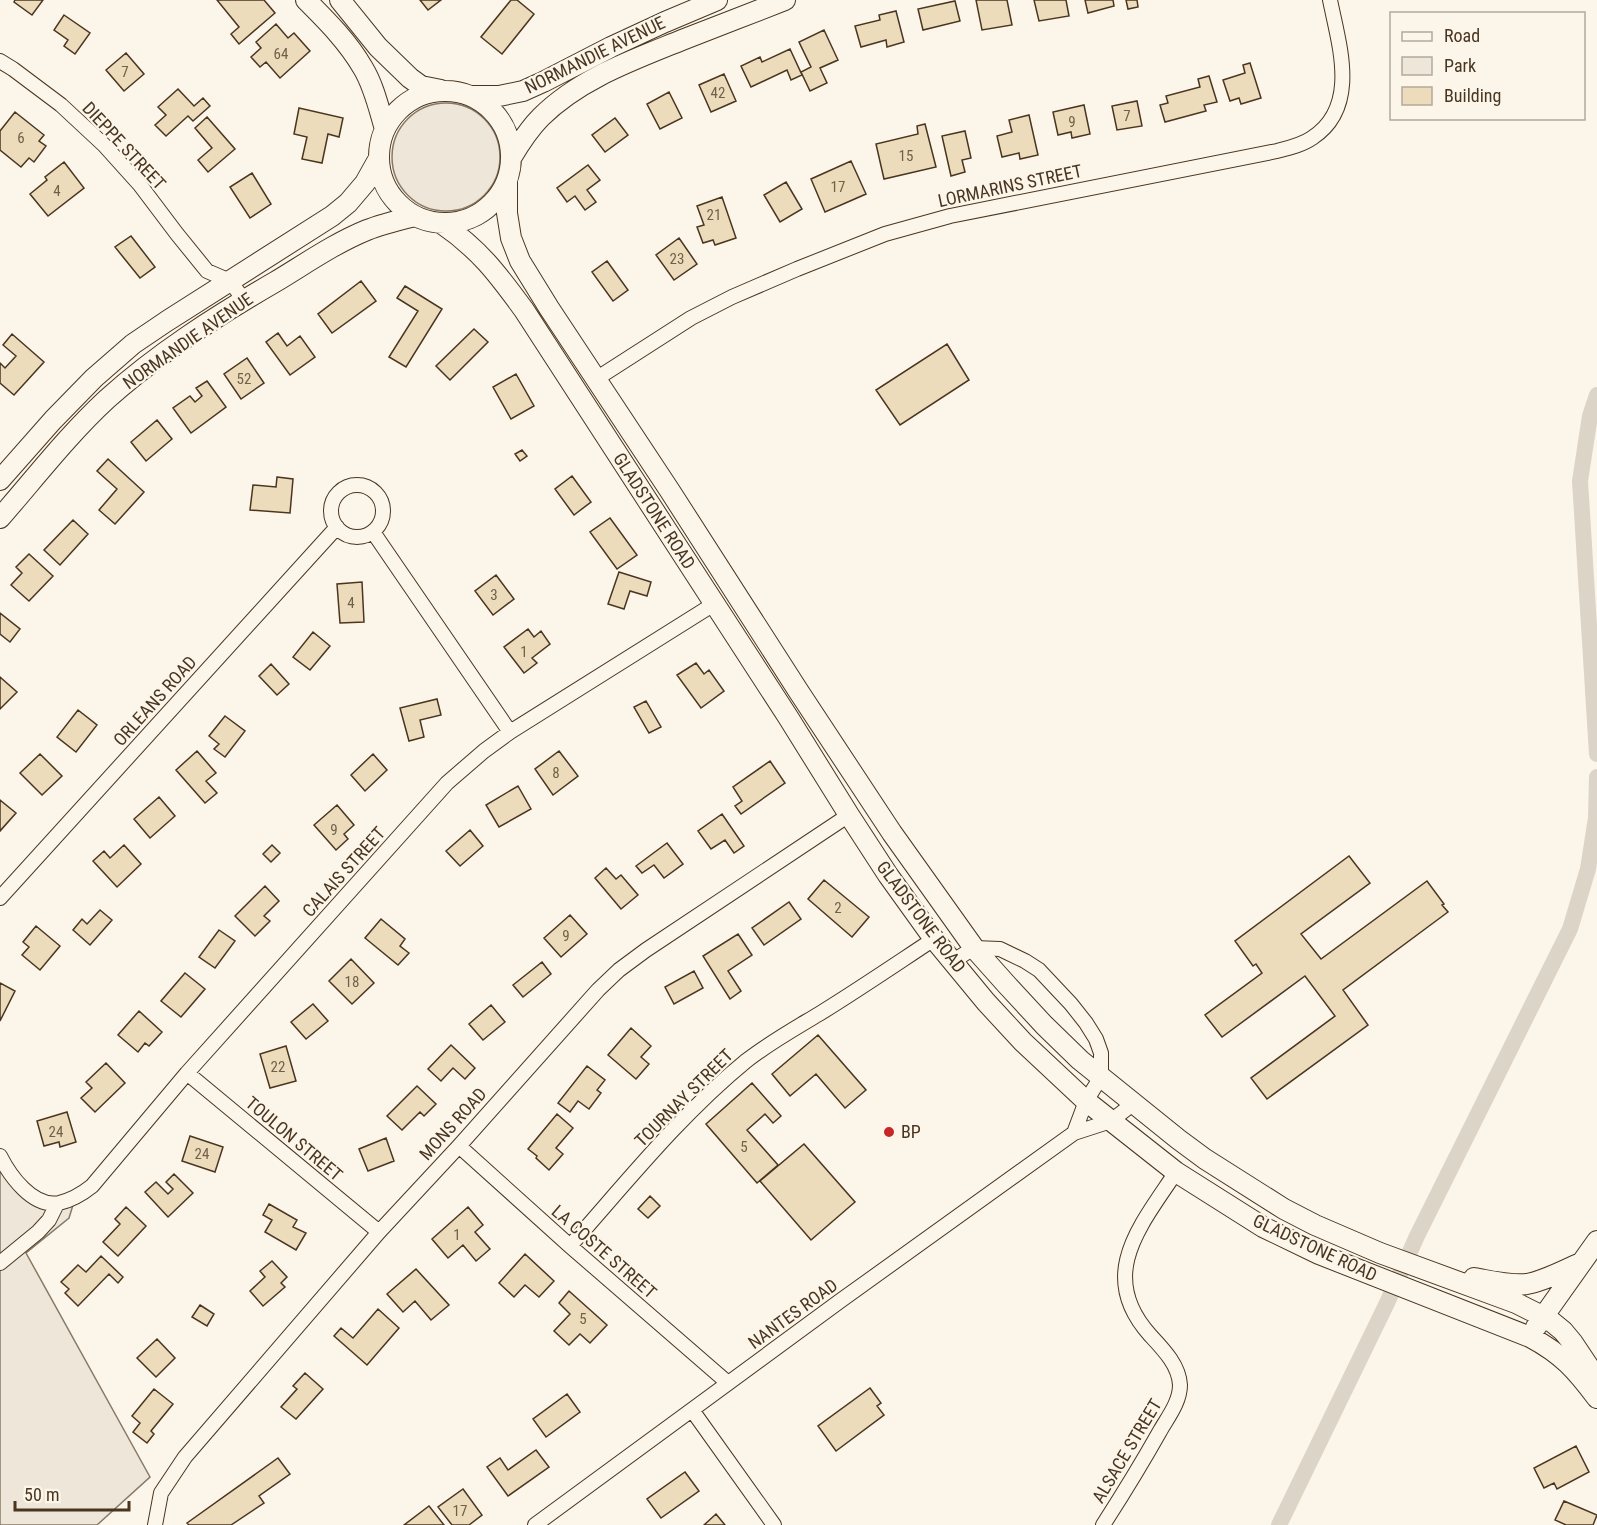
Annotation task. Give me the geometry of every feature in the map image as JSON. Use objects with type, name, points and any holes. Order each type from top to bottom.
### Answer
[{"type":"street","points":[[306,0],[344,40],[364,69],[385,129]]},
{"type":"street","points":[[340,0],[378,47],[410,78],[421,86],[471,96],[488,106],[501,121],[508,139],[511,158],[507,180],[499,195],[488,207],[473,217],[457,222],[441,223],[415,216],[396,202],[383,182],[379,159],[380,143],[395,113],[409,101],[426,94],[444,91]]},
{"type":"street","name":"NORMANDIE AVENUE","points":[[471,96],[499,96],[523,91],[622,42],[717,0]]},
{"type":"street","name":"NORMANDIE AVENUE","points":[[511,158],[540,117],[590,81],[630,61],[785,0]]},
{"type":"street","name":"LORMARINS STREET","points":[[591,372],[732,297],[885,234],[950,216],[1277,151],[1312,138],[1329,124],[1338,107],[1342,90],[1343,66],[1330,0]]},
{"type":"street","name":"DIEPPE STREET","points":[[0,61],[61,105],[140,185],[207,271],[230,280]]},
{"type":"street","name":"NORMANDIE AVENUE","points":[[0,480],[94,378],[133,344],[340,210],[365,183],[379,159]]},
{"type":"street","name":"GLADSTONE ROAD","points":[[507,180],[507,213],[511,238],[520,261],[883,819],[974,948],[1044,1025],[1080,1060],[1205,1159],[1305,1220],[1380,1253],[1516,1303],[1542,1316],[1552,1322],[1574,1343],[1597,1379]]},
{"type":"street","name":"NORMANDIE AVENUE","points":[[0,518],[79,427],[106,400],[170,349],[244,300],[349,238],[415,216]]},
{"type":"street","name":"GLADSTONE ROAD","points":[[441,223],[461,236],[477,251],[524,310],[788,717],[861,834],[934,939],[986,1002],[1023,1042],[1086,1101],[1111,1121],[1176,1171],[1263,1227],[1319,1254],[1530,1337],[1571,1366],[1597,1398]]},
{"type":"street","points":[[207,271],[204,297],[216,318]]},
{"type":"street","points":[[230,280],[244,300]]},
{"type":"street","points":[[567,376],[578,367],[591,372]]},
{"type":"street","points":[[587,408],[607,396]]},
{"type":"street","points":[[361,486],[375,492],[383,512],[382,520],[373,532],[366,536],[350,536],[337,527],[332,513],[335,499],[346,488],[361,486]]},
{"type":"street","name":"ORLEANS ROAD","points":[[0,898],[337,527]]},
{"type":"street","points":[[373,532],[510,732]]},
{"type":"street","points":[[703,587],[712,577],[723,574]]},
{"type":"street","name":"CALAIS STREET","points":[[57,1204],[77,1197],[92,1186],[187,1073],[447,783],[510,732],[714,604]]},
{"type":"street","points":[[725,621],[745,608]]},
{"type":"street","points":[[844,807],[846,792],[860,784]]},
{"type":"street","name":"MONS ROAD","points":[[155,1525],[161,1493],[184,1457],[379,1232],[598,990],[619,970],[844,807]]},
{"type":"street","points":[[861,834],[883,819]]},
{"type":"street","points":[[922,922],[945,906]]},
{"type":"street","name":"TOURNAY STREET","points":[[570,1246],[681,1122],[713,1089],[747,1060],[776,1039],[819,1014],[934,939]]},
{"type":"street","points":[[952,961],[974,948],[1000,950],[1025,961],[1039,970],[1086,1023],[1101,1053],[1101,1077],[1086,1101],[1074,1133]]},
{"type":"street","name":"TOULON STREET","points":[[187,1073],[379,1232]]},
{"type":"street","name":"NANTES ROAD","points":[[534,1525],[1074,1133],[1111,1121],[1134,1103]]},
{"type":"street","points":[[1178,1139],[1165,1151],[1176,1171],[1198,1174],[1205,1159]]},
{"type":"street","name":"LA COSTE STREET","points":[[459,1146],[728,1383]]},
{"type":"street","points":[[0,1156],[16,1181],[28,1193],[57,1204],[49,1220],[38,1232],[0,1263]]},
{"type":"street","name":"ALSACE STREET","points":[[1103,1525],[1144,1461],[1178,1400],[1180,1386],[1178,1374],[1171,1360],[1133,1311],[1127,1294],[1125,1276],[1126,1261],[1135,1236],[1176,1171]]},
{"type":"street","points":[[1530,1337],[1542,1316],[1597,1241]]},
{"type":"street","points":[[1420,1267],[1505,1283],[1527,1284],[1581,1263]]},
{"type":"street","points":[[692,1410],[774,1525]]},
{"type":"green space","points":[[446,103],[467,107],[484,119],[496,136],[500,157],[496,178],[484,195],[467,207],[446,211],[425,207],[408,195],[396,178],[392,157],[396,136],[408,119],[425,107]]},
{"type":"green space","points":[[0,1155],[27,1195],[73,1205],[69,1218],[26,1253],[150,1477],[97,1525],[0,1525]]},
{"type":"building","points":[[15,0],[43,0],[32,15],[14,2]]},
{"type":"building","points":[[217,0],[264,0],[275,13],[239,44],[231,34],[239,27]]},
{"type":"building","points":[[420,0],[441,0],[428,10]]},
{"type":"building","points":[[511,0],[517,0],[534,14],[502,54],[481,37]]},
{"type":"building","points":[[976,0],[1007,0],[1012,25],[982,30]]},
{"type":"building","points":[[1034,0],[1066,0],[1069,16],[1039,21]]},
{"type":"building","points":[[1085,0],[1113,0],[1114,6],[1088,13]]},
{"type":"building","points":[[1126,0],[1137,0],[1138,7],[1128,9]]},
{"type":"building","points":[[955,1],[960,21],[923,30],[918,9]]},
{"type":"building","points":[[896,11],[904,42],[887,47],[886,40],[861,47],[855,26],[880,20],[879,15]]},
{"type":"building","points":[[64,15],[90,33],[75,54],[64,46],[68,40],[54,30]]},
{"type":"building","points":[[276,24],[288,38],[294,33],[310,51],[280,78],[266,62],[260,67],[251,57],[261,48],[256,42]]},
{"type":"building","points":[[824,30],[838,60],[820,68],[827,83],[810,91],[801,72],[811,67],[799,42]]},
{"type":"building","points":[[790,49],[802,75],[791,80],[787,70],[751,87],[741,66],[760,57],[762,62]]},
{"type":"building","points":[[126,53],[144,74],[124,91],[106,70]]},
{"type":"building","points":[[1250,63],[1261,98],[1241,104],[1239,98],[1230,101],[1223,80],[1245,73],[1243,65]]},
{"type":"building","points":[[724,74],[736,101],[711,112],[699,85]]},
{"type":"building","points":[[1209,76],[1217,102],[1204,105],[1206,111],[1165,122],[1160,105],[1168,103],[1166,96],[1200,87],[1198,79]]},
{"type":"building","points":[[178,89],[194,106],[203,98],[210,106],[193,121],[188,116],[166,136],[155,125],[166,115],[158,107]]},
{"type":"building","points":[[669,92],[682,118],[660,129],[647,104]]},
{"type":"building","points":[[1137,101],[1142,126],[1117,130],[1112,106]]},
{"type":"building","points":[[1084,105],[1090,134],[1072,138],[1071,132],[1058,135],[1053,112]]},
{"type":"building","points":[[299,108],[343,118],[339,137],[328,134],[322,163],[302,159],[307,137],[294,134]]},
{"type":"building","points":[[15,112],[44,135],[39,141],[46,146],[34,162],[29,158],[21,167],[0,150],[0,131]]},
{"type":"building","points":[[1029,115],[1038,155],[1020,159],[1019,153],[1002,157],[997,136],[1012,132],[1009,120]]},
{"type":"building","points":[[207,117],[235,149],[208,172],[198,160],[212,148],[195,128]]},
{"type":"building","points":[[615,118],[628,135],[605,152],[592,135]]},
{"type":"building","points":[[925,124],[936,167],[884,179],[876,144],[918,134],[917,126]]},
{"type":"building","points":[[965,131],[971,158],[962,160],[965,172],[951,176],[942,136]]},
{"type":"building","points":[[851,161],[866,194],[825,212],[811,179]]},
{"type":"building","points":[[64,162],[84,188],[48,216],[30,194],[47,180],[45,177]]},
{"type":"building","points":[[588,165],[600,180],[587,190],[596,202],[585,210],[575,196],[567,202],[557,188]]},
{"type":"building","points":[[252,173],[271,204],[250,218],[230,187]]},
{"type":"building","points":[[786,182],[802,209],[780,222],[764,195]]},
{"type":"building","points":[[722,197],[736,238],[715,245],[713,240],[703,243],[697,227],[704,225],[697,206]]},
{"type":"building","points":[[131,236],[155,267],[140,278],[115,247]]},
{"type":"building","points":[[679,238],[697,264],[674,280],[656,255]]},
{"type":"building","points":[[607,261],[628,290],[613,301],[592,272]]},
{"type":"building","points":[[361,281],[376,301],[332,333],[318,314]]},
{"type":"building","points":[[405,286],[442,309],[406,367],[389,357],[418,311],[397,298]]},
{"type":"building","points":[[474,329],[488,342],[450,380],[436,366]]},
{"type":"building","points":[[278,333],[287,346],[300,336],[315,357],[290,375],[266,342]]},
{"type":"building","points":[[12,334],[44,362],[14,395],[0,383],[0,363],[5,368],[16,356],[3,345]]},
{"type":"building","points":[[947,344],[969,380],[900,425],[876,390]]},
{"type":"building","points":[[247,358],[264,383],[241,399],[224,374]]},
{"type":"building","points":[[516,374],[534,406],[511,419],[493,387]]},
{"type":"building","points":[[207,381],[226,407],[191,433],[173,408],[190,396],[195,402],[202,396],[196,388]]},
{"type":"building","points":[[157,420],[172,439],[146,461],[131,442]]},
{"type":"building","points":[[522,450],[527,456],[520,461],[515,454]]},
{"type":"building","points":[[108,459],[144,492],[115,524],[99,510],[117,489],[97,471]]},
{"type":"building","points":[[572,476],[591,502],[574,515],[555,489]]},
{"type":"building","points":[[277,477],[293,479],[290,513],[250,510],[253,485],[276,487]]},
{"type":"building","points":[[610,518],[637,555],[617,569],[590,532]]},
{"type":"building","points":[[73,520],[88,534],[60,565],[44,550]]},
{"type":"building","points":[[29,554],[53,576],[29,601],[11,585],[22,573],[16,567]]},
{"type":"building","points":[[619,572],[651,582],[647,596],[630,591],[624,609],[608,604]]},
{"type":"building","points":[[496,575],[514,599],[493,615],[475,591]]},
{"type":"building","points":[[362,582],[364,622],[340,623],[337,584]]},
{"type":"building","points":[[0,613],[20,629],[10,642],[0,634]]},
{"type":"building","points":[[528,629],[534,637],[541,631],[550,644],[532,658],[537,663],[524,673],[504,647]]},
{"type":"building","points":[[313,632],[330,646],[310,670],[293,657]]},
{"type":"building","points":[[696,663],[704,674],[709,670],[724,691],[701,708],[677,675]]},
{"type":"building","points":[[271,664],[289,684],[277,695],[259,676]]},
{"type":"building","points":[[0,677],[17,692],[0,709]]},
{"type":"building","points":[[437,699],[441,715],[420,720],[424,737],[409,741],[400,708]]},
{"type":"building","points":[[646,701],[661,727],[649,733],[634,707]]},
{"type":"building","points":[[78,710],[97,725],[76,752],[57,737]]},
{"type":"building","points":[[225,716],[245,731],[225,757],[214,749],[219,744],[209,736]]},
{"type":"building","points":[[197,751],[216,773],[206,781],[217,793],[205,803],[176,770]]},
{"type":"building","points":[[559,751],[578,776],[553,795],[535,769]]},
{"type":"building","points":[[40,754],[62,776],[42,795],[20,773]]},
{"type":"building","points":[[373,754],[387,770],[365,791],[351,775]]},
{"type":"building","points":[[770,761],[785,783],[741,814],[735,806],[742,801],[733,787]]},
{"type":"building","points":[[518,786],[531,809],[499,827],[486,805]]},
{"type":"building","points":[[159,797],[175,816],[150,838],[134,819]]},
{"type":"building","points":[[0,800],[16,813],[0,831]]},
{"type":"building","points":[[337,805],[354,825],[344,834],[348,839],[336,850],[314,825]]},
{"type":"building","points":[[722,814],[744,846],[734,853],[725,840],[711,849],[698,831]]},
{"type":"building","points":[[470,830],[483,846],[460,866],[446,851]]},
{"type":"building","points":[[667,843],[683,864],[664,878],[654,865],[642,873],[636,866]]},
{"type":"building","points":[[124,845],[141,864],[117,887],[93,861],[104,851],[110,858]]},
{"type":"building","points":[[272,845],[280,853],[271,862],[263,854]]},
{"type":"building","points":[[1349,856],[1370,883],[1301,934],[1321,959],[1427,881],[1448,912],[1343,990],[1368,1025],[1267,1099],[1251,1078],[1335,1016],[1305,976],[1222,1037],[1205,1015],[1262,973],[1256,964],[1253,966],[1235,941]]},
{"type":"building","points":[[606,868],[616,879],[621,875],[638,895],[621,909],[595,878]]},
{"type":"building","points":[[824,880],[869,917],[852,937],[808,899]]},
{"type":"building","points":[[265,886],[279,901],[264,916],[270,921],[255,936],[235,916]]},
{"type":"building","points":[[789,902],[801,919],[764,945],[752,928]]},
{"type":"building","points":[[100,910],[112,920],[90,945],[73,930],[82,919],[87,924]]},
{"type":"building","points":[[570,915],[587,934],[561,957],[544,938]]},
{"type":"building","points":[[381,919],[405,939],[400,946],[409,953],[398,965],[365,938]]},
{"type":"building","points":[[36,926],[60,946],[40,970],[22,955],[29,947],[23,942]]},
{"type":"building","points":[[219,930],[235,941],[215,968],[199,957]]},
{"type":"building","points":[[738,934],[752,955],[728,971],[741,991],[730,999],[703,956]]},
{"type":"building","points":[[351,959],[374,983],[352,1004],[329,981]]},
{"type":"building","points":[[542,962],[551,974],[523,997],[513,985]]},
{"type":"building","points":[[694,971],[703,988],[674,1004],[665,987]]},
{"type":"building","points":[[185,973],[205,989],[181,1017],[161,1001]]},
{"type":"building","points":[[0,983],[15,991],[0,1021]]},
{"type":"building","points":[[313,1004],[328,1021],[306,1039],[291,1022]]},
{"type":"building","points":[[491,1005],[505,1022],[483,1040],[469,1024]]},
{"type":"building","points":[[139,1011],[162,1032],[149,1046],[145,1043],[138,1052],[118,1035]]},
{"type":"building","points":[[631,1028],[651,1046],[641,1057],[649,1064],[636,1079],[608,1055]]},
{"type":"building","points":[[818,1035],[866,1090],[845,1108],[816,1074],[790,1096],[772,1074]]},
{"type":"building","points":[[451,1045],[475,1068],[465,1079],[453,1068],[441,1081],[428,1069]]},
{"type":"building","points":[[286,1046],[296,1081],[270,1088],[260,1054]]},
{"type":"building","points":[[106,1063],[125,1083],[95,1112],[81,1098],[92,1088],[86,1082]]},
{"type":"building","points":[[587,1066],[605,1080],[597,1090],[601,1093],[589,1109],[578,1101],[570,1112],[558,1103]]},
{"type":"building","points":[[752,1083],[781,1116],[773,1123],[765,1114],[747,1130],[778,1165],[757,1183],[706,1124]]},
{"type":"building","points":[[417,1086],[436,1104],[424,1116],[420,1112],[402,1130],[387,1116]]},
{"type":"building","points":[[67,1112],[76,1142],[60,1147],[59,1142],[44,1146],[37,1121]]},
{"type":"building","points":[[557,1114],[573,1128],[556,1148],[563,1154],[549,1170],[528,1149]]},
{"type":"building","points":[[190,1136],[223,1147],[215,1172],[182,1161]]},
{"type":"building","points":[[386,1138],[394,1161],[368,1171],[359,1149]]},
{"type":"building","points":[[804,1144],[855,1202],[811,1240],[760,1181]]},
{"type":"building","points":[[174,1174],[193,1193],[168,1217],[145,1192],[156,1182],[168,1194],[173,1189],[166,1182]]},
{"type":"building","points":[[650,1196],[660,1206],[648,1218],[638,1209]]},
{"type":"building","points":[[269,1204],[297,1220],[293,1227],[306,1233],[296,1250],[265,1232],[272,1220],[263,1215]]},
{"type":"building","points":[[126,1207],[146,1226],[118,1256],[103,1242],[120,1224],[115,1219]]},
{"type":"building","points":[[468,1207],[483,1225],[475,1232],[490,1249],[476,1261],[463,1245],[448,1258],[432,1239]]},
{"type":"building","points":[[525,1254],[554,1281],[539,1297],[525,1285],[514,1297],[499,1283]]},
{"type":"building","points":[[101,1256],[123,1277],[118,1283],[109,1274],[78,1306],[65,1293],[69,1289],[61,1282],[78,1265],[86,1272]]},
{"type":"building","points":[[272,1261],[287,1277],[281,1283],[285,1287],[263,1306],[250,1291],[265,1277],[260,1271]]},
{"type":"building","points":[[416,1269],[449,1305],[431,1320],[415,1301],[403,1312],[387,1294]]},
{"type":"building","points":[[569,1291],[607,1325],[590,1343],[580,1334],[569,1345],[554,1331],[570,1314],[559,1303]]},
{"type":"building","points":[[200,1305],[214,1314],[207,1326],[192,1317]]},
{"type":"building","points":[[378,1309],[399,1328],[367,1365],[334,1336],[341,1328],[353,1338]]},
{"type":"building","points":[[157,1339],[175,1358],[156,1377],[137,1358]]},
{"type":"building","points":[[305,1373],[323,1389],[296,1419],[281,1407],[297,1389],[293,1386]]},
{"type":"building","points":[[870,1388],[881,1403],[877,1406],[884,1415],[836,1451],[818,1426]]},
{"type":"building","points":[[154,1389],[173,1404],[151,1431],[154,1434],[147,1443],[133,1432],[140,1423],[132,1416]]},
{"type":"building","points":[[567,1394],[580,1412],[546,1437],[533,1419]]},
{"type":"building","points":[[1576,1446],[1589,1472],[1557,1489],[1554,1483],[1544,1488],[1534,1468]]},
{"type":"building","points":[[536,1450],[549,1467],[508,1496],[487,1467],[500,1458],[508,1470]]},
{"type":"building","points":[[278,1458],[290,1474],[259,1496],[264,1503],[231,1525],[189,1525],[187,1523]]},
{"type":"building","points":[[685,1472],[699,1491],[661,1518],[647,1499]]},
{"type":"building","points":[[463,1489],[482,1515],[469,1525],[452,1525],[438,1507]]},
{"type":"building","points":[[1564,1501],[1597,1515],[1593,1525],[1566,1525],[1555,1520]]},
{"type":"building","points":[[429,1506],[444,1525],[404,1525]]},
{"type":"building","points":[[716,1514],[725,1525],[704,1525]]},
{"type":"waterway","points":[[1597,395],[1590,416],[1580,481],[1597,754]]},
{"type":"waterway","points":[[1279,1525],[1417,1236],[1570,929],[1588,869],[1596,818],[1597,777]]},
{"type":"place","name":"BP","points":[[889,1132]]}]
